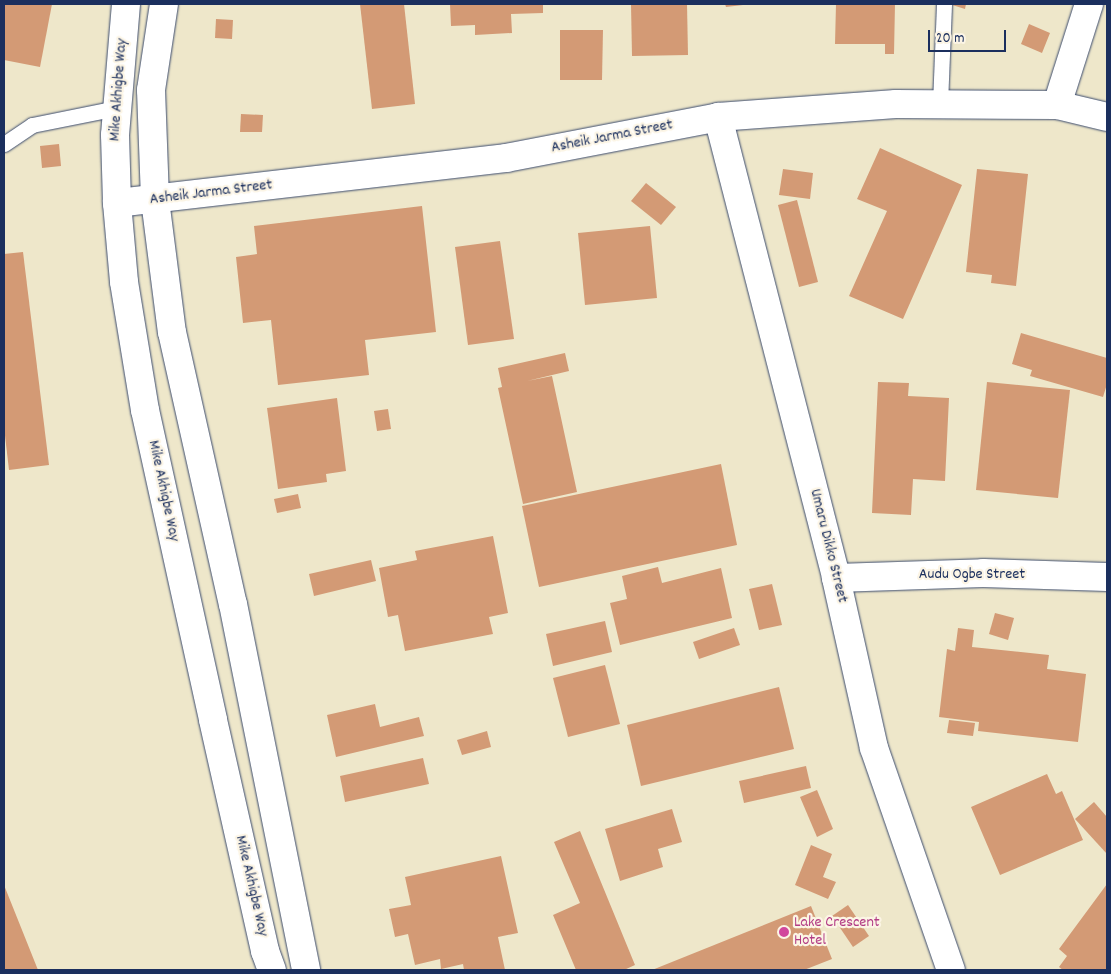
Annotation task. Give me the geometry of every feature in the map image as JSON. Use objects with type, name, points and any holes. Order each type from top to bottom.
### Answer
[{"type":"street","name":"Mike Akhigbe Way","points":[[126,4],[115,135],[124,282],[145,410],[265,951],[272,970]]},
{"type":"street","name":"Mike Akhigbe Way","points":[[164,4],[151,90],[156,200],[172,332],[233,604],[306,970]]},
{"type":"street","points":[[1057,105],[1090,4]]},
{"type":"street","name":"Asheik Jarma Street","points":[[118,203],[506,158],[718,117],[896,104],[1057,105],[1107,117]]},
{"type":"street","name":"Umaru Dikko Street","points":[[718,117],[836,578],[874,748],[951,970]]},
{"type":"street","name":"Audu Ogbe Street","points":[[836,578],[983,573],[1107,577]]},
{"type":"lane","points":[[940,104],[944,4]]},
{"type":"lane","points":[[4,144],[32,125],[117,108]]},
{"type":"building","points":[[4,4],[52,4],[40,67],[4,60]]},
{"type":"building","points":[[360,4],[404,4],[415,104],[372,109]]},
{"type":"building","points":[[450,4],[543,4],[543,13],[511,14],[512,33],[475,35],[475,25],[451,26]]},
{"type":"building","points":[[631,4],[687,4],[688,55],[632,56]]},
{"type":"building","points":[[725,4],[743,4],[743,5],[726,7]]},
{"type":"building","points":[[836,4],[895,4],[894,54],[885,54],[885,44],[835,44]]},
{"type":"building","points":[[949,4],[966,4],[965,9]]},
{"type":"building","points":[[216,19],[233,20],[232,39],[215,38]]},
{"type":"building","points":[[1029,24],[1050,33],[1042,53],[1021,44]]},
{"type":"building","points":[[560,30],[603,30],[602,80],[560,80]]},
{"type":"building","points":[[241,114],[263,115],[262,132],[240,132]]},
{"type":"building","points":[[59,144],[61,166],[42,168],[40,146]]},
{"type":"building","points":[[880,148],[962,185],[903,319],[849,296],[887,211],[857,199]]},
{"type":"building","points":[[783,169],[813,173],[810,199],[779,195]]},
{"type":"building","points":[[977,169],[1028,174],[1016,286],[991,283],[992,275],[966,272]]},
{"type":"building","points":[[646,183],[676,207],[661,225],[631,201]]},
{"type":"building","points":[[797,200],[818,282],[799,287],[778,205]]},
{"type":"building","points":[[422,206],[436,332],[365,340],[369,375],[278,385],[271,320],[243,323],[236,257],[257,254],[254,226]]},
{"type":"building","points":[[650,226],[657,298],[585,305],[578,233]]},
{"type":"building","points":[[500,241],[514,339],[468,345],[455,247]]},
{"type":"building","points":[[23,252],[49,465],[9,470],[4,427],[4,254]]},
{"type":"building","points":[[1021,333],[1107,358],[1107,384],[1103,397],[1030,376],[1032,370],[1012,364]]},
{"type":"building","points":[[565,353],[569,371],[527,381],[552,376],[577,492],[523,504],[498,388],[502,387],[498,368]]},
{"type":"building","points":[[878,382],[909,383],[908,396],[949,398],[945,481],[913,479],[911,515],[872,513]]},
{"type":"building","points":[[987,382],[1070,390],[1058,498],[976,490]]},
{"type":"building","points":[[337,398],[346,471],[326,474],[327,482],[278,489],[267,408]]},
{"type":"building","points":[[388,409],[391,429],[377,431],[374,411]]},
{"type":"building","points":[[721,464],[737,545],[539,587],[522,506]]},
{"type":"building","points":[[298,494],[301,508],[277,513],[274,499]]},
{"type":"building","points":[[493,536],[508,613],[489,617],[493,634],[405,651],[398,615],[388,617],[379,568],[417,560],[415,551]]},
{"type":"building","points":[[371,560],[376,581],[314,596],[309,574]]},
{"type":"building","points":[[658,567],[662,583],[721,568],[732,618],[620,645],[610,603],[627,599],[622,576]]},
{"type":"building","points":[[772,584],[782,625],[759,630],[749,589]]},
{"type":"building","points":[[995,613],[1014,618],[1008,640],[989,634]]},
{"type":"building","points":[[605,621],[612,652],[553,666],[546,634]]},
{"type":"building","points":[[734,628],[740,645],[699,659],[693,642]]},
{"type":"building","points":[[958,628],[974,630],[972,647],[1049,655],[1047,669],[1086,674],[1078,742],[978,731],[979,722],[939,717],[947,649],[955,651]]},
{"type":"building","points":[[605,665],[620,724],[568,737],[553,678]]},
{"type":"building","points":[[779,687],[794,749],[641,786],[627,725]]},
{"type":"building","points":[[375,704],[380,727],[419,717],[424,736],[336,757],[327,715]]},
{"type":"building","points":[[949,720],[975,723],[973,736],[947,733]]},
{"type":"building","points":[[487,731],[491,747],[462,755],[457,740]]},
{"type":"building","points":[[423,758],[429,784],[345,802],[340,776]]},
{"type":"building","points":[[806,766],[811,788],[744,803],[739,781]]},
{"type":"building","points":[[1047,774],[1056,794],[1062,791],[1083,840],[1000,875],[971,807]]},
{"type":"building","points":[[817,790],[833,829],[817,837],[800,797]]},
{"type":"building","points":[[1094,802],[1107,817],[1107,854],[1075,819]]},
{"type":"building","points":[[672,809],[682,842],[658,849],[663,867],[620,881],[605,829]]},
{"type":"building","points":[[580,831],[635,965],[624,970],[576,970],[553,915],[580,903],[554,842]]},
{"type":"building","points":[[811,845],[832,854],[823,877],[836,882],[828,899],[795,885]]},
{"type":"building","points":[[501,856],[518,933],[498,937],[505,970],[464,970],[463,964],[441,969],[440,959],[415,965],[408,934],[395,937],[389,909],[411,905],[405,877]]},
{"type":"building","points":[[1107,884],[1107,970],[1063,970],[1059,967],[1067,956],[1059,949]]},
{"type":"building","points":[[4,885],[38,970],[4,970]]},
{"type":"building","points":[[848,905],[869,936],[853,947],[832,916]]},
{"type":"building","name":"Lake Crescent Hotel","points":[[811,906],[832,959],[804,970],[652,970]]},
{"type":"place","name":"Lake Crescent Hotel","points":[[784,932]]}]
